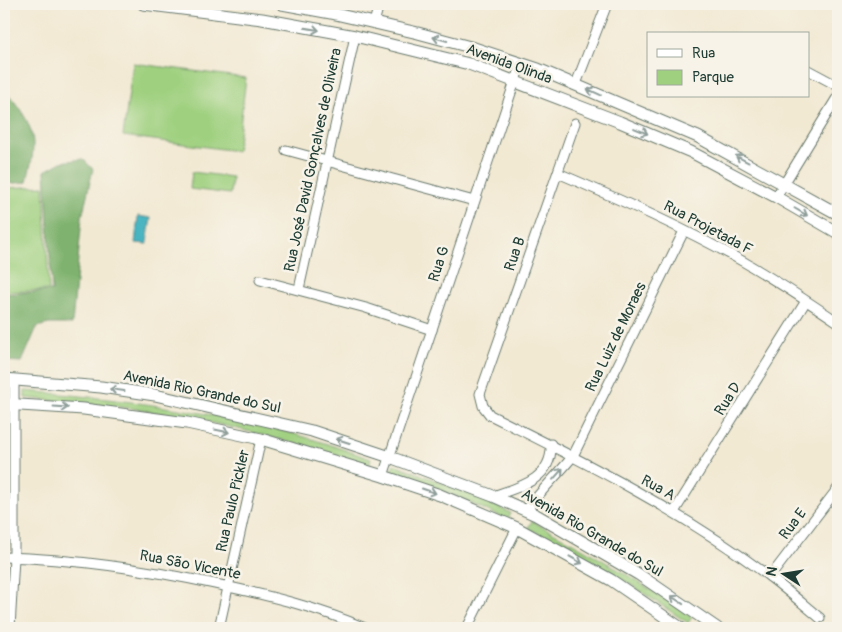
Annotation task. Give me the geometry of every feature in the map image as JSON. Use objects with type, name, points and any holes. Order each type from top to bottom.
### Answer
[{"type":"street","name":"Avenida Olinda","points":[[143,4],[208,8],[291,26],[355,36],[469,64],[515,80],[691,152],[776,197],[838,233]]},
{"type":"street","points":[[374,23],[379,4]]},
{"type":"street","points":[[576,84],[607,4]]},
{"type":"street","name":"Avenida Olinda","points":[[288,5],[374,23],[474,48],[521,63],[576,84],[698,137],[838,214]]},
{"type":"street","points":[[288,5],[291,26]]},
{"type":"street","name":"Rua José David Gonçalves de Oliveira","points":[[299,290],[355,36]]},
{"type":"street","name":"Rua G","points":[[390,457],[521,63]]},
{"type":"street","points":[[810,71],[838,86]]},
{"type":"street","points":[[776,197],[838,96]]},
{"type":"street","points":[[620,122],[626,106]]},
{"type":"street","name":"Rua B","points":[[480,394],[576,123]]},
{"type":"street","points":[[286,150],[474,201]]},
{"type":"street","name":"Rua Projetada F","points":[[558,172],[627,202],[744,262],[838,322]]},
{"type":"street","name":"Rua Luiz de Moraes","points":[[526,511],[573,456],[684,231]]},
{"type":"street","points":[[260,280],[366,308],[432,330]]},
{"type":"street","name":"Rua D","points":[[674,512],[806,301]]},
{"type":"street","points":[[9,380],[8,404],[14,558],[10,628]]},
{"type":"street","name":"Avenida Rio Grande do Sul","points":[[9,380],[101,387],[154,395],[312,431],[390,457],[493,496],[526,511],[638,574],[710,626]]},
{"type":"street","name":"Rua A","points":[[480,394],[483,406],[490,414],[551,444],[674,512],[770,577],[820,618]]},
{"type":"street","name":"Avenida Rio Grande do Sul","points":[[8,404],[84,409],[187,423],[261,439],[383,476],[440,495],[517,528],[611,580],[681,628]]},
{"type":"street","name":"Rua Paulo Pickler","points":[[219,628],[261,439]]},
{"type":"street","points":[[493,496],[522,487],[531,482],[546,467],[552,456],[551,444]]},
{"type":"street","points":[[383,476],[390,457]]},
{"type":"street","points":[[522,487],[531,491],[536,497]]},
{"type":"street","name":"Rua E","points":[[770,577],[838,488]]},
{"type":"street","points":[[467,628],[526,511]]},
{"type":"street","name":"Rua São Vicente","points":[[4,557],[97,563],[164,573],[228,586],[311,607],[365,628]]},
{"type":"green space","points":[[133,63],[246,78],[237,151],[123,136]]},
{"type":"green space","points":[[4,89],[20,109],[28,123],[33,139],[32,160],[27,182],[4,184]]},
{"type":"green space","points":[[83,159],[93,169],[82,217],[72,324],[49,324],[37,327],[22,362],[4,361],[4,294],[52,291],[45,171],[61,162]]},
{"type":"green space","points":[[192,172],[232,177],[230,194],[190,189]]},
{"type":"green space","points":[[44,186],[49,290],[4,292],[4,188]]},
{"type":"green space","points":[[25,391],[126,401],[192,411],[301,436],[371,459],[369,466],[285,441],[200,420],[128,408],[25,398]]},
{"type":"green space","points":[[394,464],[458,489],[511,513],[508,520],[455,496],[391,471]]},
{"type":"green space","points":[[532,521],[614,567],[692,617],[688,623],[630,584],[577,553],[528,528]]},
{"type":"water","points":[[138,216],[151,218],[147,244],[135,243]]}]
